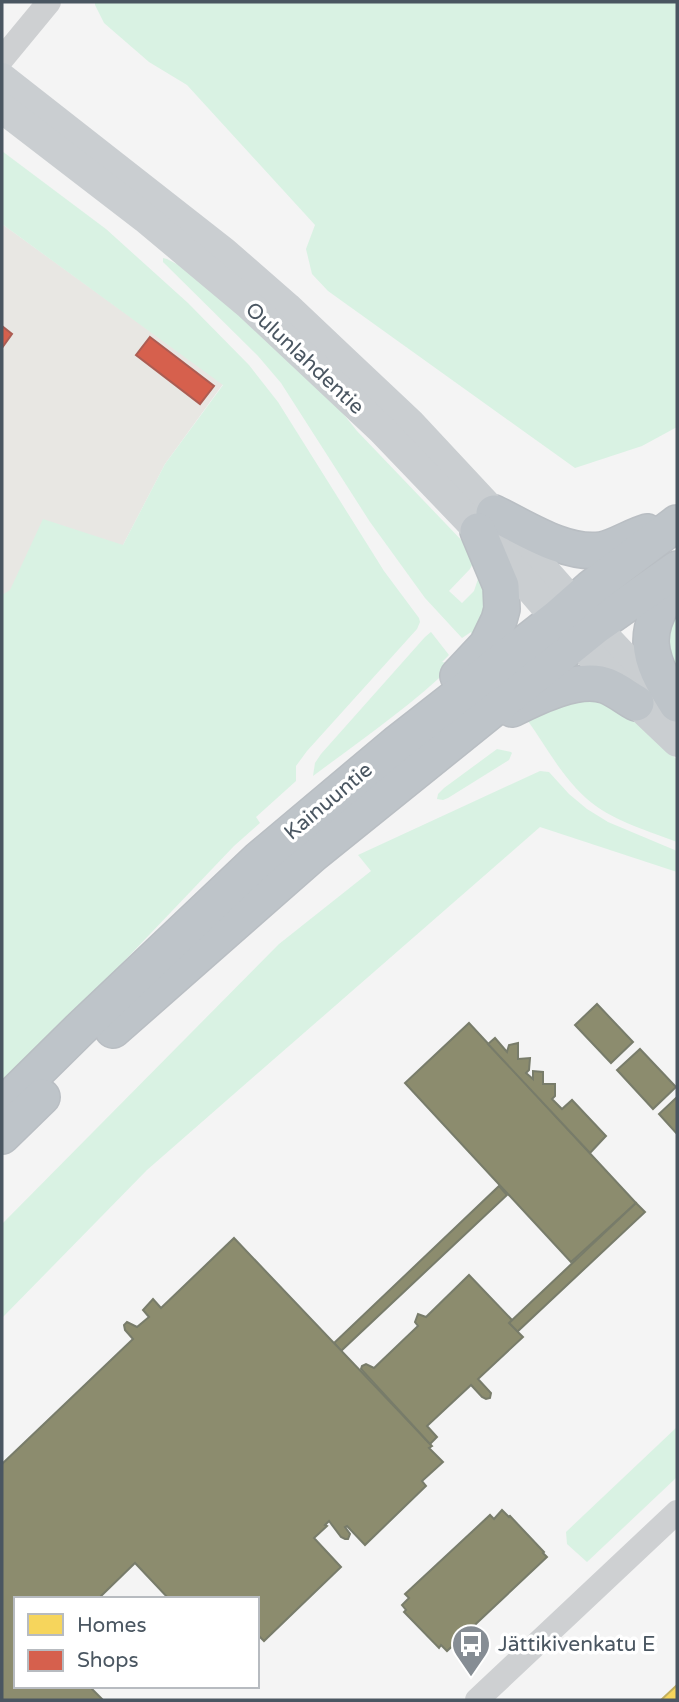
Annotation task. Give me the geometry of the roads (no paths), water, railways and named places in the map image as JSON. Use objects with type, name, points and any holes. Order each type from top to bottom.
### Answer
[{"type":"highway","points":[[486,522],[550,542],[602,550],[638,534],[677,523]]},
{"type":"highway","points":[[396,744],[486,645],[499,620],[501,586],[486,522]]},
{"type":"highway","name":"Kainuuntie","points":[[2,1136],[95,1045],[312,855],[464,732],[576,622],[591,588],[677,523]]},
{"type":"highway","name":"Kainuuntie","points":[[2,1107],[259,859],[396,744],[576,622],[677,569]]},
{"type":"highway","points":[[677,583],[664,598],[653,624],[650,641],[653,660],[677,704]]},
{"type":"highway","points":[[464,732],[562,688],[586,684],[609,686],[636,703]]},
{"type":"main road","name":"Oulunlahdentie","points":[[2,78],[224,252],[287,307],[411,424],[486,522],[576,622]]},
{"type":"main road","name":"Oulunlahdentie","points":[[2,108],[145,218],[249,305],[382,430],[486,522]]},
{"type":"main road","points":[[576,622],[636,703],[677,742]]},
{"type":"main road","points":[[576,622],[677,713]]},
{"type":"street","points":[[2,60],[49,2]]},
{"type":"street","points":[[477,1700],[676,1518]]},
{"type":"place","name":"Jättikivenkatu E","points":[[471,1678]]}]
